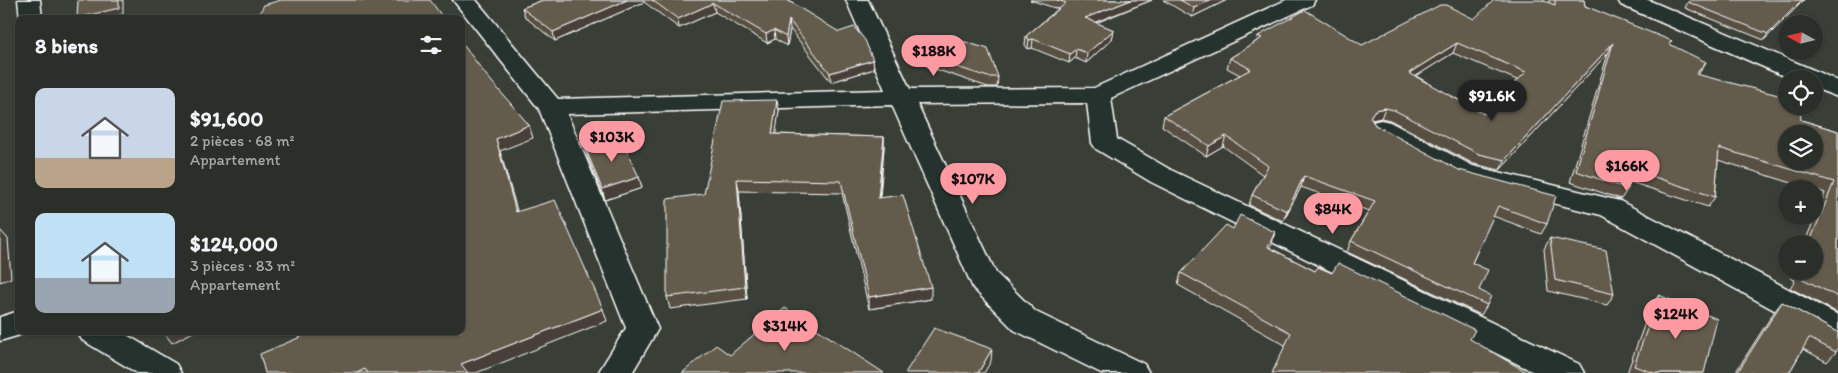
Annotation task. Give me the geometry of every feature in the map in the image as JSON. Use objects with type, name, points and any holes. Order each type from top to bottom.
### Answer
[{"type":"street","points":[[29,0],[31,15]]},
{"type":"street","points":[[464,0],[551,107],[642,329],[614,373]]},
{"type":"street","points":[[857,0],[984,280],[1025,321],[1132,373]]},
{"type":"street","points":[[551,107],[900,97],[1098,95],[1274,5],[1304,0]]},
{"type":"street","points":[[1629,0],[1792,70]]},
{"type":"street","points":[[1823,83],[1838,90]]},
{"type":"street","points":[[1098,95],[1105,143],[1161,176],[1567,373]]},
{"type":"street","points":[[1381,128],[1465,173],[1610,208],[1838,330]]},
{"type":"street","points":[[0,329],[15,324]]},
{"type":"street","points":[[100,335],[164,373]]},
{"type":"building","points":[[78,0],[119,0],[119,8],[90,15],[77,15]]},
{"type":"building","points":[[281,0],[430,0],[441,15],[258,15],[264,5]]},
{"type":"building","points":[[543,0],[627,0],[553,32],[522,8]]},
{"type":"building","points":[[652,0],[787,0],[839,32],[854,27],[865,40],[873,60],[830,73],[789,20],[786,37],[774,30],[766,34],[713,3],[678,19]]},
{"type":"building","points":[[1057,0],[1131,0],[1085,18],[1114,30],[1087,53],[1076,49],[1070,54],[1033,39],[1029,40],[1026,36],[1066,3]]},
{"type":"building","points":[[1180,0],[1210,0],[1194,8]]},
{"type":"building","points":[[1494,0],[1542,0],[1555,5],[1555,0],[1584,0],[1585,6],[1672,41],[1669,44],[1706,62],[1696,74],[1778,95],[1778,115],[1801,115],[1801,120],[1818,125],[1778,125],[1778,165],[1719,148],[1715,197],[1633,170],[1628,189],[1576,171],[1613,43],[1505,160],[1479,154],[1394,110],[1385,108],[1375,110],[1370,117],[1375,125],[1459,170],[1556,196],[1547,224],[1498,206],[1472,263],[1488,270],[1479,290],[1491,296],[1487,305],[1351,241],[1375,201],[1304,176],[1287,211],[1252,195],[1268,166],[1226,136],[1209,146],[1164,116],[1251,69],[1230,58],[1262,38],[1258,36],[1305,10],[1362,45],[1440,5],[1446,5],[1474,19]],"holes":[[[1457,43],[1526,72],[1484,114],[1409,73]]]},
{"type":"building","points":[[1691,0],[1802,0],[1787,15],[1778,15],[1778,24],[1768,34],[1688,2]]},
{"type":"building","points":[[946,36],[988,49],[998,77],[988,77],[926,57]]},
{"type":"building","points":[[465,47],[529,125],[496,139],[516,212],[555,200],[603,309],[461,364],[468,373],[368,373],[365,369],[357,373],[265,373],[260,354],[305,335],[465,335]]},
{"type":"building","points":[[777,100],[772,134],[884,137],[878,198],[903,195],[931,287],[869,297],[841,181],[737,179],[745,287],[667,297],[667,199],[704,194],[723,101]]},
{"type":"building","points":[[1823,127],[1838,131],[1838,297],[1805,280],[1823,280],[1823,235],[1813,235],[1817,225],[1823,225],[1823,209],[1834,182],[1793,170],[1823,170]]},
{"type":"building","points":[[620,137],[639,177],[602,189],[585,147]]},
{"type":"building","points":[[1240,215],[1275,232],[1268,247],[1315,271],[1318,267],[1332,273],[1338,263],[1475,330],[1470,339],[1528,373],[1272,373],[1291,333],[1181,273],[1226,225],[1233,229]]},
{"type":"building","points":[[1550,238],[1606,250],[1614,294],[1555,280]]},
{"type":"building","points":[[1659,295],[1717,319],[1704,373],[1654,373],[1634,366]]},
{"type":"building","points":[[1782,302],[1838,332],[1838,348],[1836,352],[1809,338],[1789,373],[1737,373]]},
{"type":"building","points":[[785,308],[884,373],[682,373],[716,345],[730,355]]},
{"type":"building","points":[[934,328],[992,349],[978,373],[905,373]]}]
